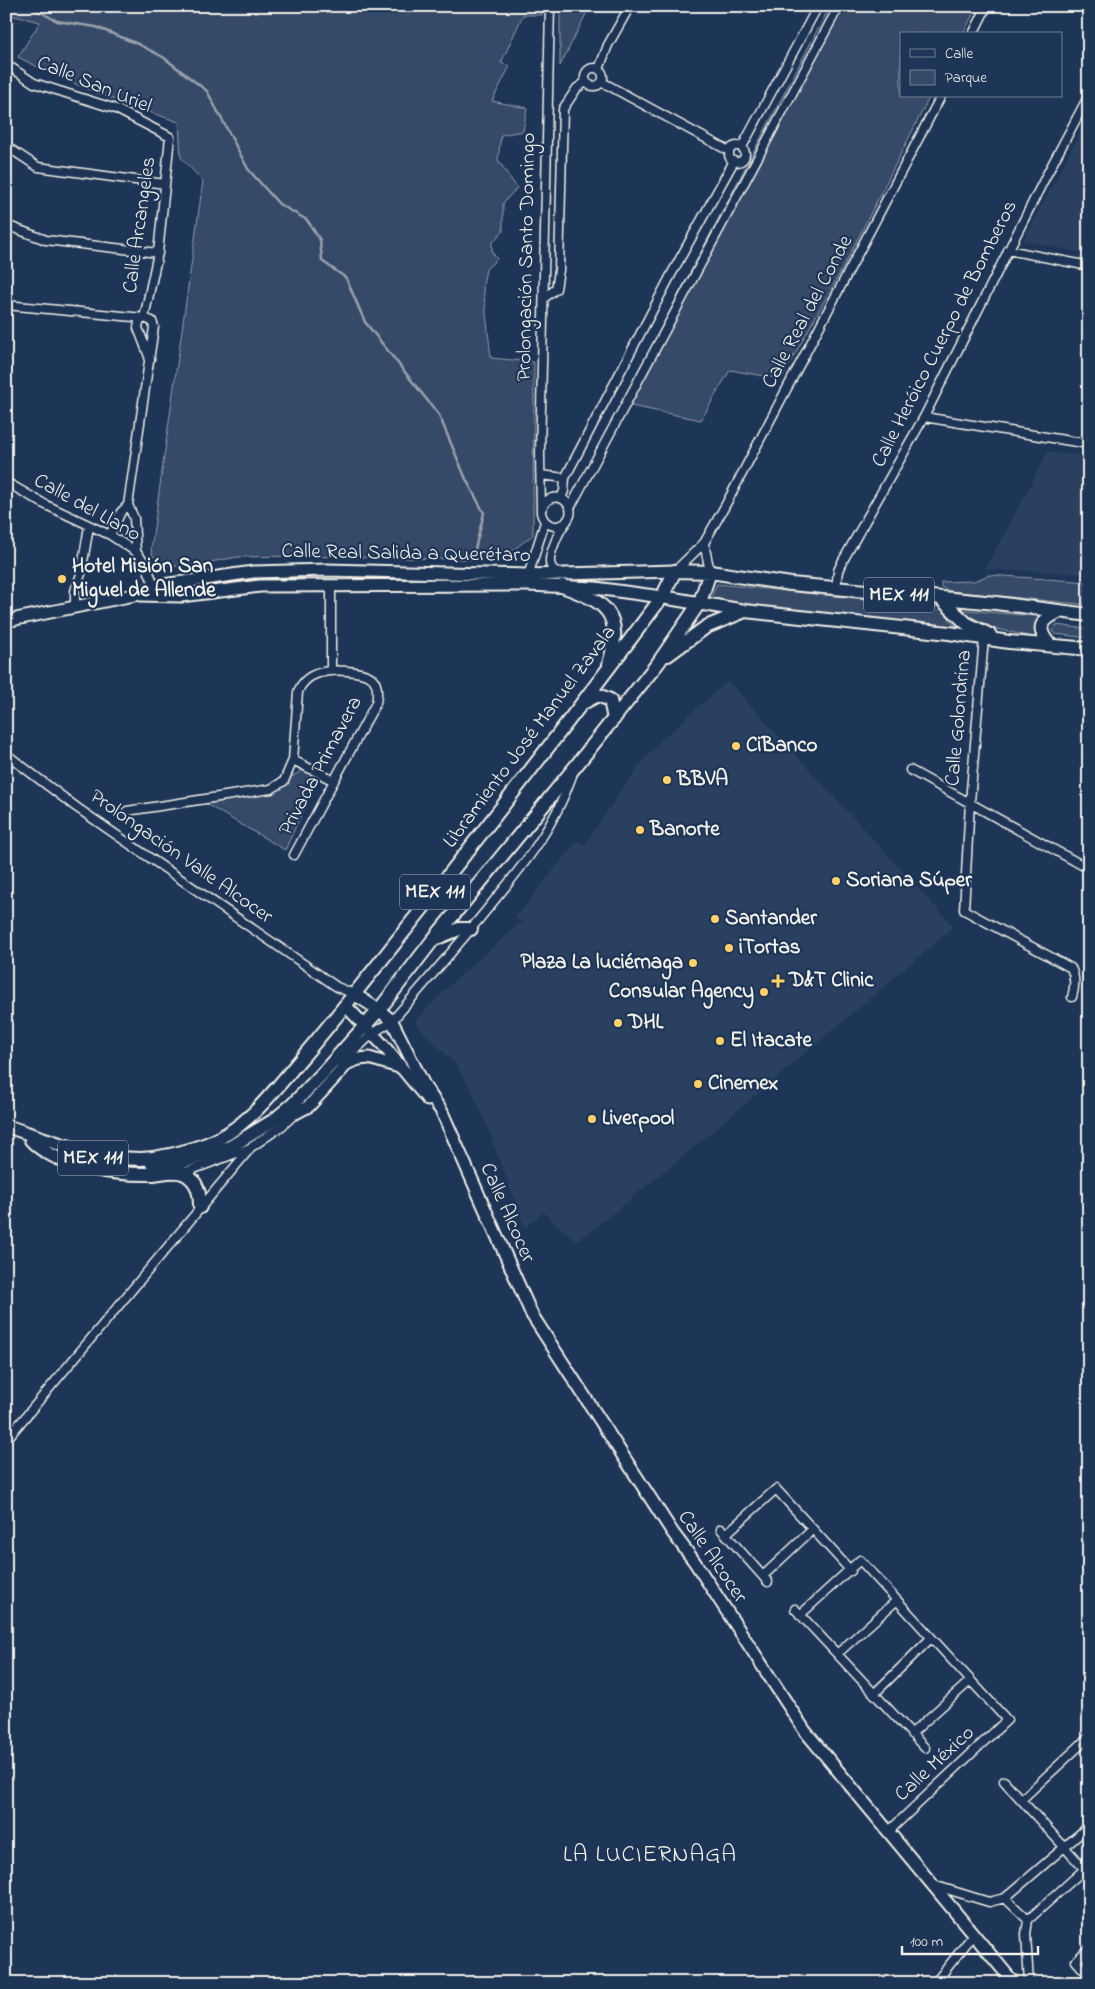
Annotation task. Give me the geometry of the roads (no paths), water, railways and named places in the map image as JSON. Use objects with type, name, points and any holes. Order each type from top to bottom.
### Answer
[{"type":"main road","name":"MEX 111","points":[[1089,615],[996,602],[836,589],[710,572],[675,572],[662,597],[745,611],[1089,650]]},
{"type":"main road","name":"MEX 111","points":[[6,1132],[107,1162],[144,1165],[182,1162],[230,1147],[253,1135],[292,1104],[368,1030],[379,1010],[432,940],[658,663],[700,602],[710,572]]},
{"type":"main road","points":[[560,580],[605,606],[611,616],[614,625],[614,637],[607,670]]},
{"type":"main road","name":"Libramiento José Manuel Zavala","points":[[6,1126],[67,1146],[109,1156],[142,1159],[178,1153],[206,1145],[248,1118],[261,1106],[346,1006],[466,855],[662,597]]},
{"type":"main road","points":[[940,598],[966,623],[982,632],[1009,642]]},
{"type":"main road","name":"MEX 111","points":[[658,663],[706,627],[745,611]]},
{"type":"main road","points":[[1050,645],[1042,636],[1044,622],[1049,616],[1060,611]]},
{"type":"main road","points":[[581,704],[593,697],[603,696],[610,700],[614,719]]},
{"type":"main road","points":[[432,940],[459,929],[471,929]]},
{"type":"main road","points":[[31,1140],[40,1150],[87,1167],[109,1172],[183,1173],[191,1178],[197,1187],[200,1195],[200,1207]]},
{"type":"street","name":"Prolongación Santo Domingo","points":[[542,508],[541,475],[550,6]]},
{"type":"street","points":[[599,69],[608,46],[630,6]]},
{"type":"street","points":[[742,146],[818,6]]},
{"type":"street","points":[[570,508],[839,6]]},
{"type":"street","points":[[974,32],[987,6]]},
{"type":"street","name":"Calle San Uriel","points":[[6,64],[34,83],[116,109],[170,137]]},
{"type":"street","points":[[586,82],[586,72],[590,69],[599,69]]},
{"type":"street","points":[[586,82],[594,87],[602,82],[604,78],[599,69]]},
{"type":"street","points":[[544,298],[556,289],[559,270],[563,109],[577,88],[586,82]]},
{"type":"street","points":[[602,82],[729,151],[729,155],[734,161]]},
{"type":"street","name":"Calle Heróico Cuerpo de Bomberos","points":[[836,589],[838,571],[841,564],[924,417],[1089,95]]},
{"type":"street","name":"Calle Real del Conde","points":[[675,572],[704,543],[725,506],[940,98]]},
{"type":"street","name":"Calle Arcangeles","points":[[150,359],[138,328],[139,322],[144,318],[158,253],[170,137]]},
{"type":"street","points":[[6,146],[38,167],[165,184]]},
{"type":"street","points":[[729,151],[735,146],[742,146]]},
{"type":"street","points":[[734,161],[742,160],[745,156],[742,146]]},
{"type":"street","points":[[527,580],[545,522],[542,508],[547,500],[558,498],[564,491],[565,478],[672,273],[734,161]]},
{"type":"street","points":[[6,225],[46,240],[158,253]]},
{"type":"street","points":[[1008,250],[1089,266]]},
{"type":"street","points":[[6,305],[144,318]]},
{"type":"street","name":"Calle Arcangeles","points":[[136,552],[134,518],[128,505],[154,327],[152,321],[144,318]]},
{"type":"street","points":[[924,417],[1089,444]]},
{"type":"street","points":[[541,475],[565,478]]},
{"type":"street","name":"Calle del Llano","points":[[6,482],[46,506],[110,536],[136,552],[145,563],[156,591]]},
{"type":"street","points":[[541,486],[568,503],[570,508],[570,517],[564,524],[550,561],[560,580]]},
{"type":"street","name":"Calle Arcangeles","points":[[110,536],[121,512],[128,505]]},
{"type":"street","points":[[545,522],[554,526],[564,524]]},
{"type":"street","points":[[75,607],[75,591],[81,574],[89,526]]},
{"type":"street","points":[[704,543],[710,572]]},
{"type":"street","name":"Calle Real Salida a Querétaro","points":[[6,621],[253,572],[327,570],[527,580]]},
{"type":"street","name":"Calle Real Salida a Querétaro","points":[[156,591],[180,596],[260,586],[560,580],[675,572]]},
{"type":"street","name":"Calle Real Salida a Querétaro","points":[[560,580],[662,597]]},
{"type":"street","name":"Privada Primavera","points":[[331,586],[331,669]]},
{"type":"street","name":"Calle Golondrina","points":[[984,638],[970,802],[964,910],[1071,968],[1074,974],[1075,987],[1072,997]]},
{"type":"street","name":"Privada Primavera","points":[[127,811],[271,789],[284,781],[293,760],[298,692],[301,684],[314,674],[331,669],[364,672],[371,676],[376,683],[378,692],[376,703],[294,855]]},
{"type":"street","name":"Prolongación Valle Alcocer","points":[[6,754],[76,807],[337,987],[354,994]]},
{"type":"street","points":[[293,760],[334,781]]},
{"type":"street","points":[[183,1173],[250,1148],[282,1126],[333,1072],[368,1030],[392,1021],[471,929],[539,844],[562,805],[575,767]]},
{"type":"street","points":[[910,770],[1089,869]]},
{"type":"street","points":[[337,987],[346,1006]]},
{"type":"street","name":"Calle Alcocer","points":[[354,994],[392,1021],[426,1086],[442,1112],[532,1315],[804,1731],[1014,1983]]},
{"type":"street","name":"Calle Alcocer","points":[[346,1006],[424,1097],[442,1112]]},
{"type":"street","points":[[296,1113],[308,1106],[348,1063],[369,1058],[400,1067]]},
{"type":"street","points":[[6,1440],[250,1148]]},
{"type":"street","points":[[813,1529],[765,1579],[723,1531],[776,1489],[851,1570]]},
{"type":"street","points":[[911,1734],[970,1681],[860,1560],[851,1570],[798,1612],[911,1734],[925,1748]]},
{"type":"street","points":[[837,1654],[896,1601]]},
{"type":"street","points":[[874,1694],[931,1638]]},
{"type":"street","name":"Calle México","points":[[888,1832],[1007,1720],[970,1681]]},
{"type":"street","points":[[1021,1800],[1089,1737]]},
{"type":"street","points":[[1004,1781],[1087,1870],[1028,1920],[1026,1934],[1029,1983]]},
{"type":"street","points":[[933,1885],[989,1902],[1005,1898],[1089,1826]]},
{"type":"street","points":[[1005,1898],[1028,1920]]},
{"type":"street","points":[[936,1983],[974,1934]]},
{"type":"street","points":[[1089,1948],[1076,1961],[1089,1976]]},
{"type":"waterway","points":[[29,6],[57,21],[96,27],[138,44],[163,57],[207,91],[248,169],[279,204],[307,220],[320,240],[322,261],[346,278],[365,322],[439,415],[466,479],[484,513],[475,549]]},
{"type":"place","name":"Hotel Misión San Miguel de Allende","points":[[62,579]]},
{"type":"place","name":"CiBanco","points":[[736,746]]},
{"type":"place","name":"BBVA","points":[[667,780]]},
{"type":"place","name":"Banorte","points":[[640,830]]},
{"type":"place","name":"Soriana Súper","points":[[836,881]]},
{"type":"place","name":"Santander","points":[[715,919]]},
{"type":"place","name":"iTortas","points":[[729,948]]},
{"type":"place","name":"Plaza La luciérnaga","points":[[693,963]]},
{"type":"place","name":"D&T Clinic","points":[[778,981]]},
{"type":"place","name":"Consular Agency","points":[[764,992]]},
{"type":"place","name":"DHL","points":[[618,1023]]},
{"type":"place","name":"El Itacate","points":[[720,1041]]},
{"type":"place","name":"Cinemex","points":[[698,1084]]},
{"type":"place","name":"Liverpool","points":[[592,1119]]},
{"type":"district","name":"LA LUCIERNAGA","points":[[650,1855]]}]
